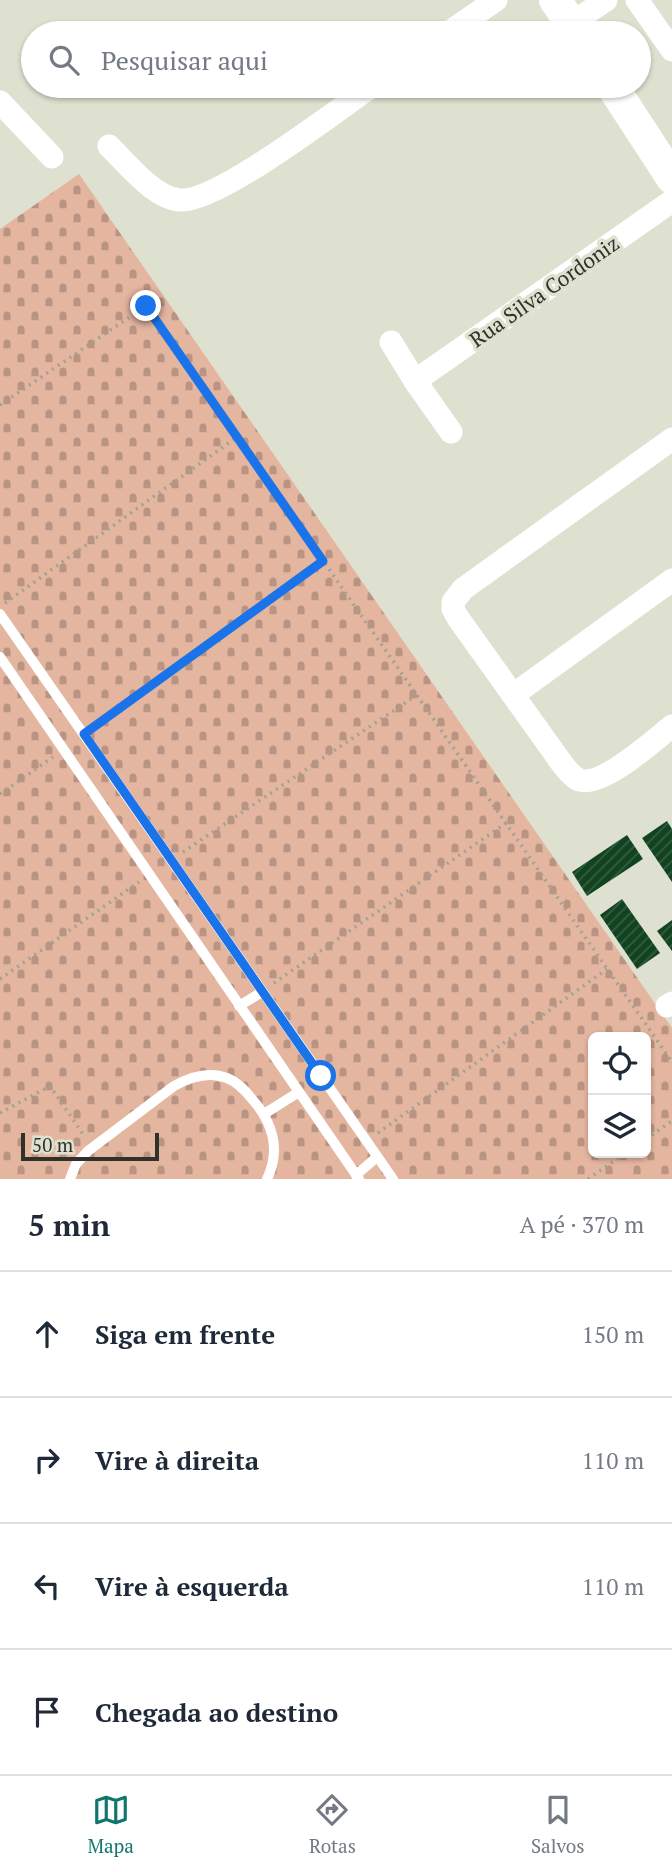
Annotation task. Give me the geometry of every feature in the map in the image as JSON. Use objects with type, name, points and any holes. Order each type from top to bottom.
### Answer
[{"type":"main road","points":[[620,98],[672,178]]},
{"type":"street","points":[[465,21],[496,0]]},
{"type":"street","points":[[568,19],[606,0]]},
{"type":"street","points":[[637,0],[672,50]]},
{"type":"street","points":[[109,146],[151,188],[178,200],[195,199],[223,187],[269,158],[355,98]]},
{"type":"street","points":[[0,102],[52,158]]},
{"type":"street","name":"Rua Silva Cordoniz","points":[[415,381],[672,201]]},
{"type":"street","points":[[391,342],[451,432]]},
{"type":"street","points":[[672,439],[463,589],[453,602],[458,618],[563,765],[576,779],[599,779],[612,772],[672,726]]},
{"type":"street","points":[[513,695],[672,580]]},
{"type":"lane","points":[[0,614],[393,1179]]},
{"type":"lane","points":[[0,657],[357,1177],[377,1157]]},
{"type":"lane","points":[[239,1006],[262,992]]},
{"type":"lane","points":[[70,1179],[76,1164],[92,1147],[174,1086],[203,1075],[219,1076],[236,1083],[264,1114],[271,1129],[275,1149],[267,1179]]},
{"type":"lane","points":[[264,1114],[299,1092]]},
{"type":"path","points":[[0,405],[146,306],[672,1062]]},
{"type":"path","points":[[0,606],[237,437]]},
{"type":"path","points":[[84,734],[323,561]]},
{"type":"path","points":[[172,860],[417,695]]},
{"type":"path","points":[[0,794],[63,749]]},
{"type":"path","points":[[262,992],[506,823]]},
{"type":"path","points":[[0,979],[149,874]]},
{"type":"path","points":[[367,1142],[607,969]]},
{"type":"path","points":[[0,1113],[50,1086],[92,1147]]},
{"type":"path","points":[[651,1136],[672,1121]]},
{"type":"path","points":[[588,1179],[619,1158]]},
{"type":"green space","points":[[79,174],[672,1028],[672,1179],[0,1179],[0,229]]},
{"type":"building","points":[[667,821],[672,829],[672,882],[642,838]]},
{"type":"building","points":[[627,835],[643,859],[587,896],[572,872]]},
{"type":"building","points":[[622,899],[660,953],[637,969],[600,915]]},
{"type":"building","points":[[672,920],[672,951],[657,931]]},
{"type":"route","points":[[146,306],[323,561],[84,734],[321,1076]]}]
